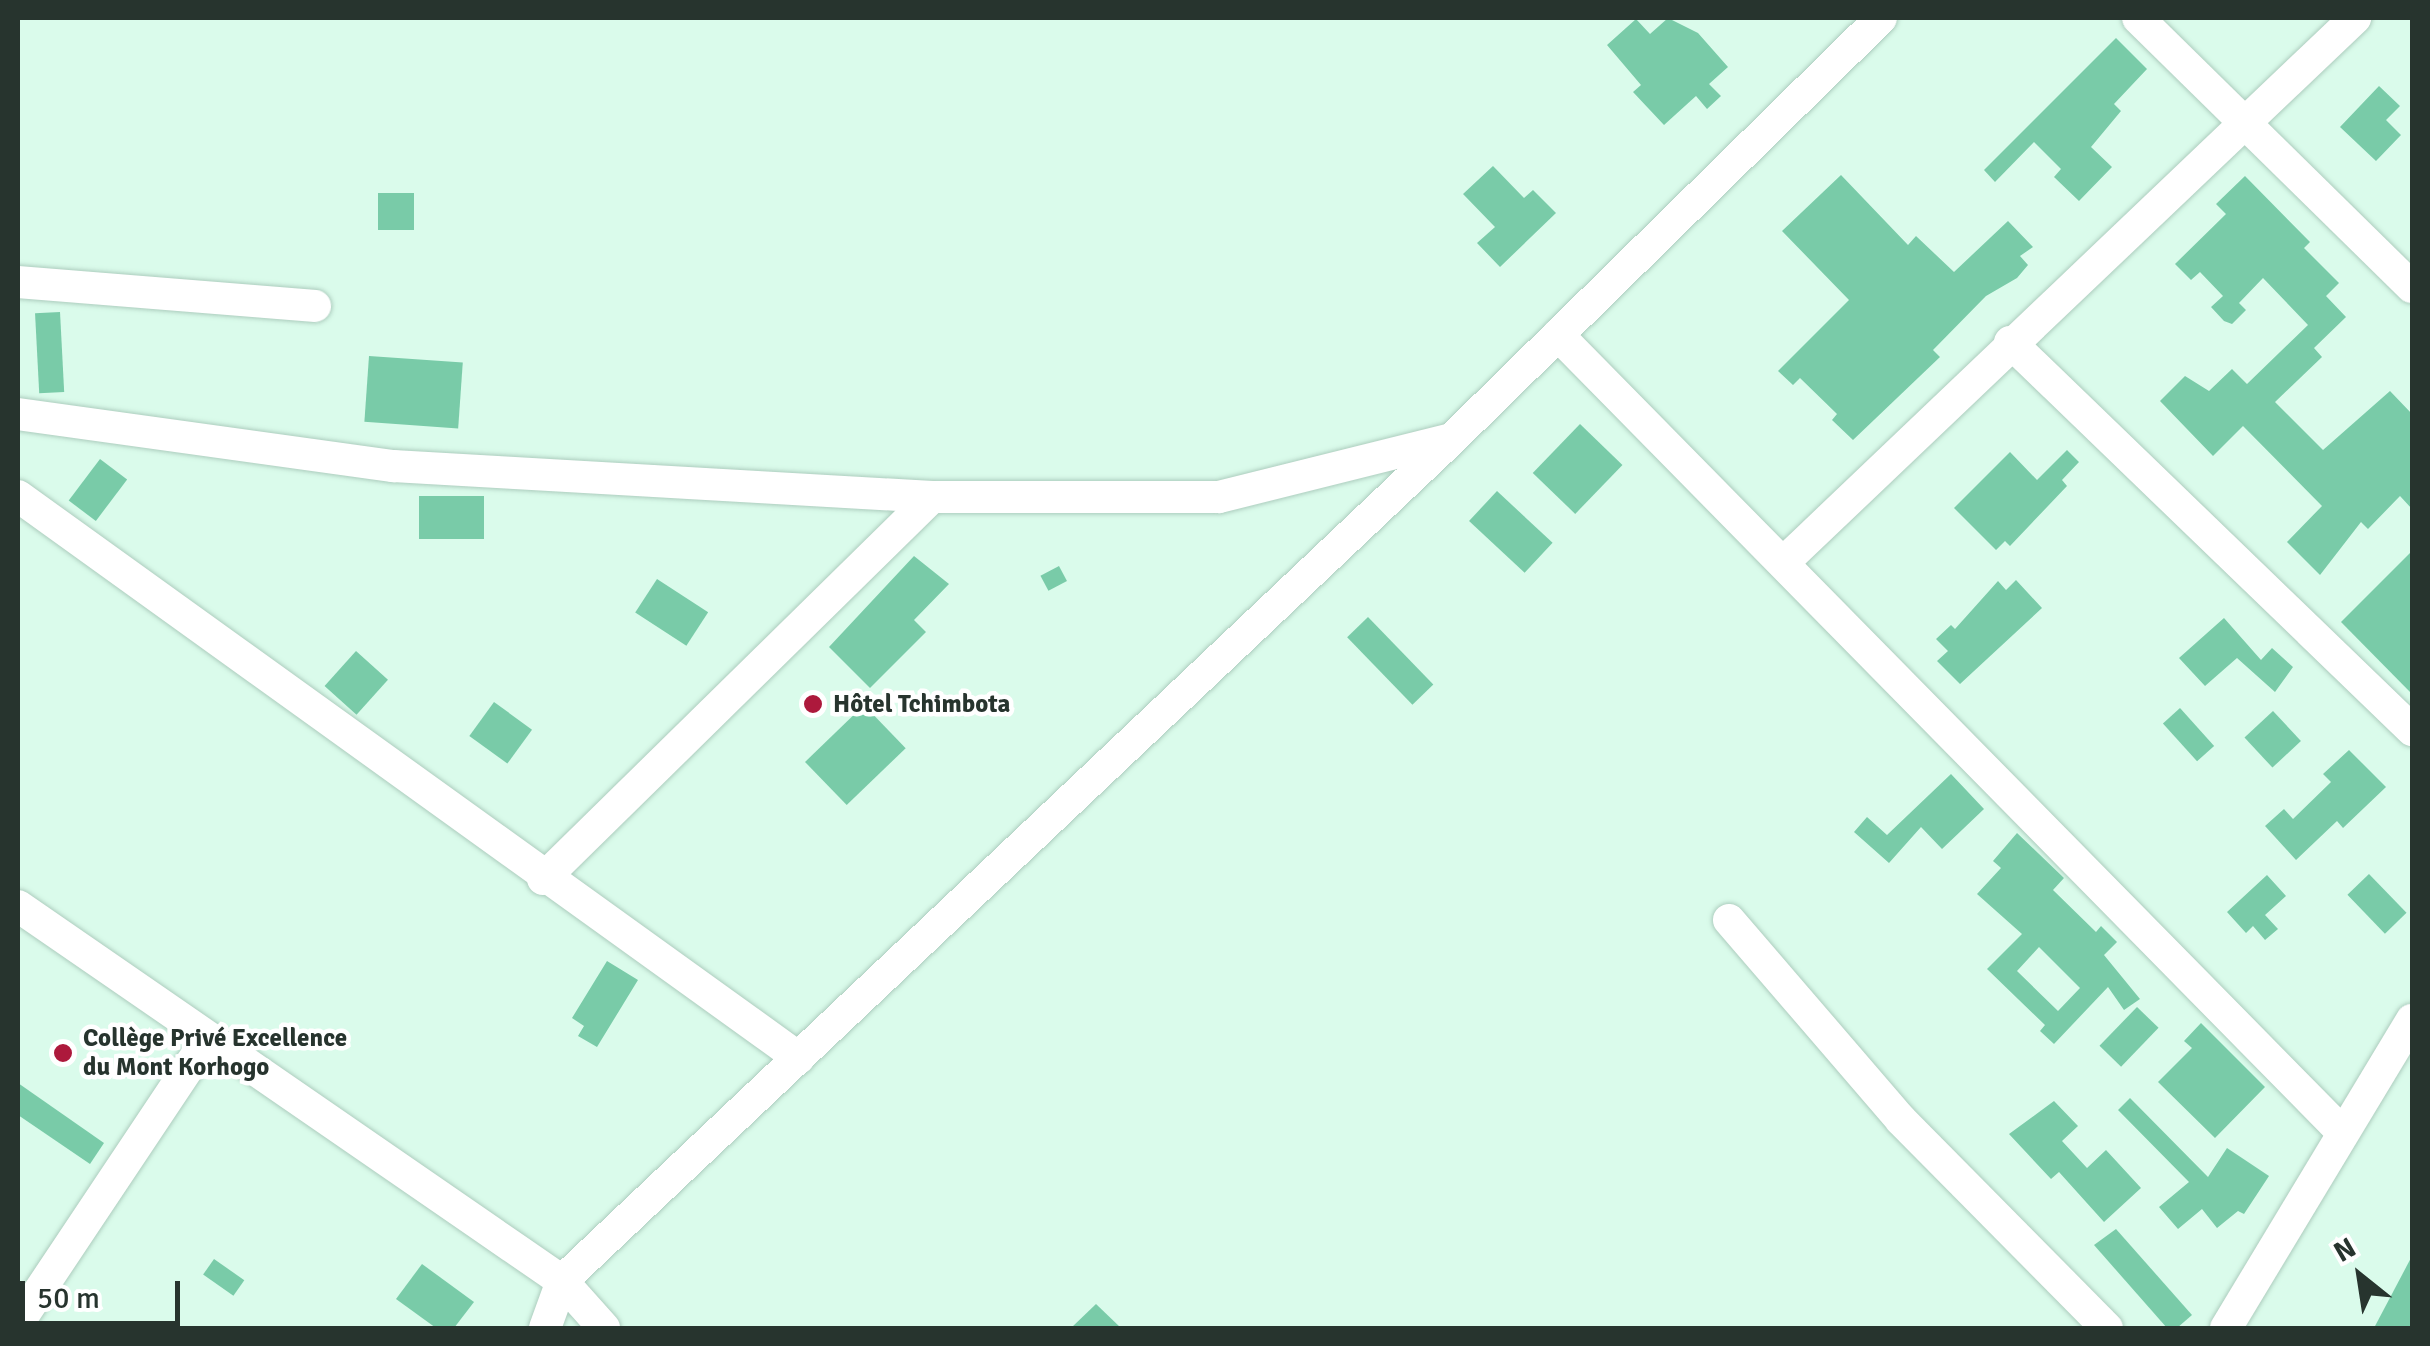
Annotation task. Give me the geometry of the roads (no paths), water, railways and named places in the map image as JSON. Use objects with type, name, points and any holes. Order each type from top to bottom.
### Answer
[{"type":"street","points":[[546,1328],[562,1280],[1452,439],[1880,18]]},
{"type":"street","points":[[2138,18],[2412,288]]},
{"type":"street","points":[[1784,562],[2010,342],[2355,18]]},
{"type":"street","points":[[18,282],[316,306]]},
{"type":"street","points":[[1558,334],[2341,1131]]},
{"type":"street","points":[[2010,342],[2412,730]]},
{"type":"street","points":[[18,414],[394,466],[932,497],[1219,496],[1452,439]]},
{"type":"street","points":[[18,496],[544,879],[799,1058]]},
{"type":"street","points":[[544,879],[932,497]]},
{"type":"street","points":[[18,906],[207,1040],[562,1280],[604,1328]]},
{"type":"street","points":[[1730,920],[1901,1120],[2108,1328]]},
{"type":"street","points":[[2226,1328],[2341,1131],[2412,1020]]},
{"type":"street","points":[[20,1313],[207,1040]]},
{"type":"place","name":"Hôtel Tchimbota","points":[[813,704]]},
{"type":"place","name":"Collège Privé Excellence du Mont Korhogo","points":[[63,1053]]}]
